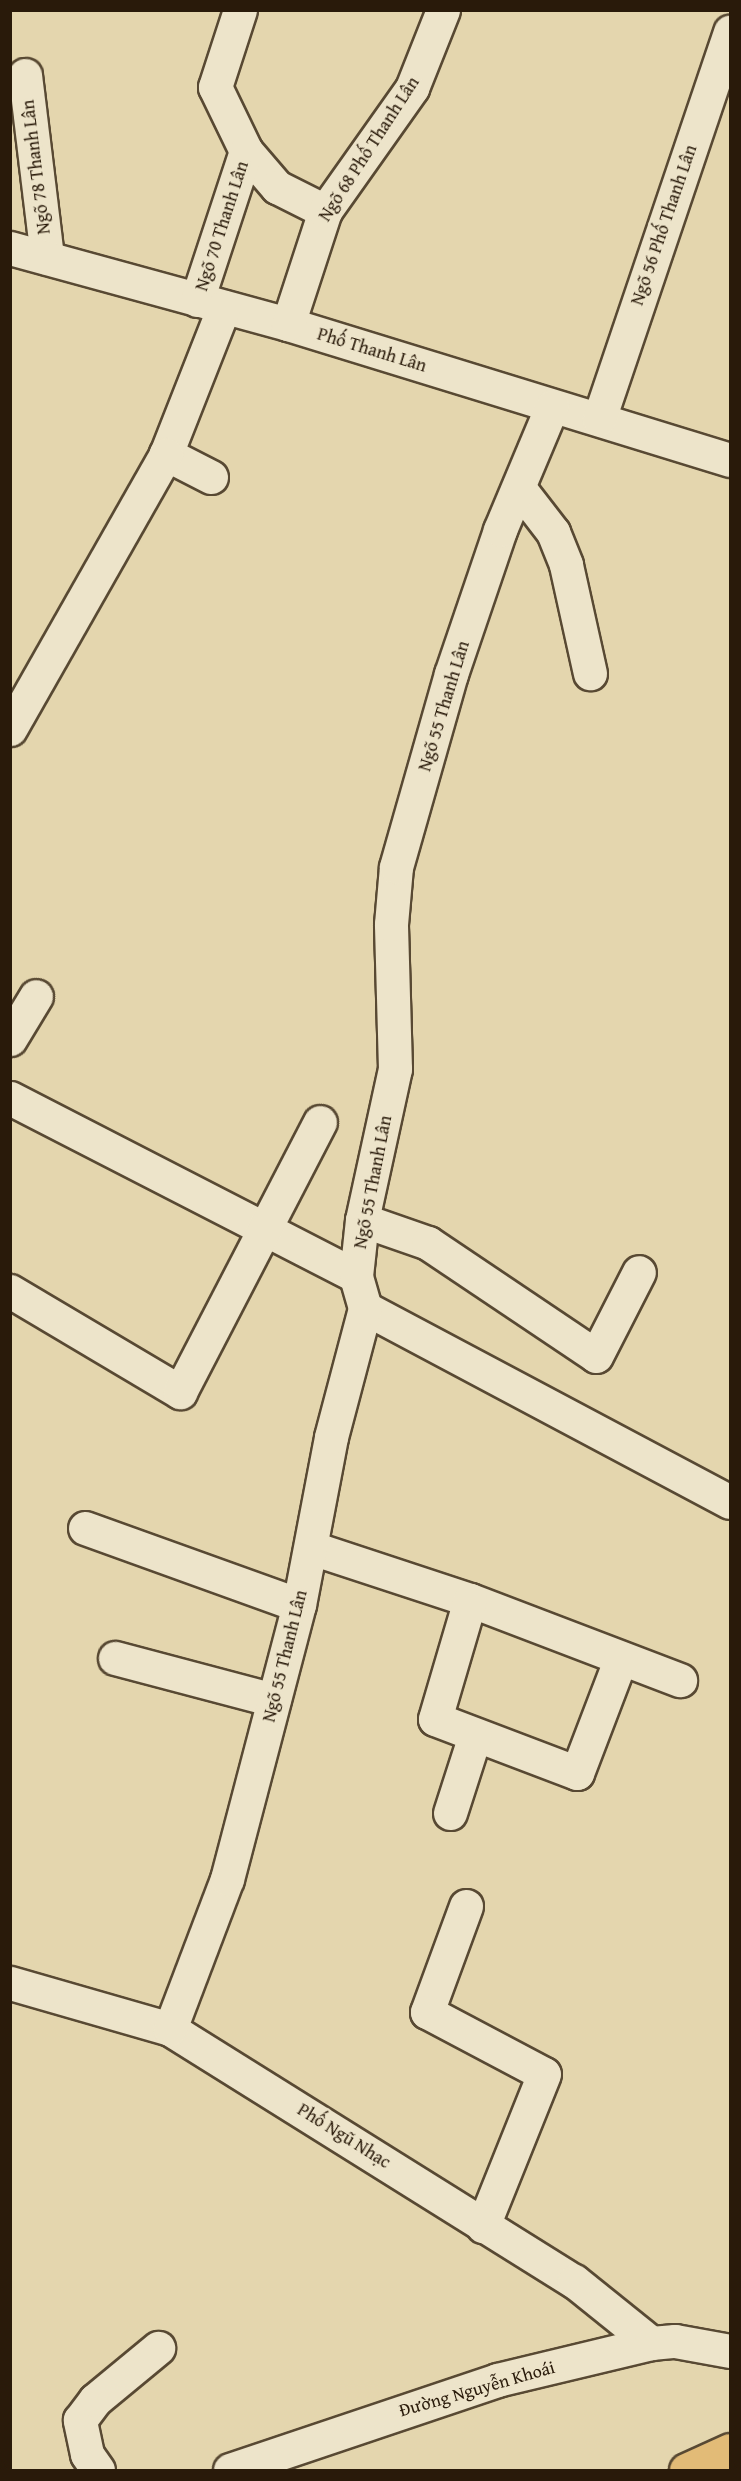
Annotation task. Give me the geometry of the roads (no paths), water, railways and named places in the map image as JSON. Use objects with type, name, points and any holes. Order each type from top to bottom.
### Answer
[{"type":"main road","points":[[686,2470],[730,2450]]},
{"type":"street","points":[[240,10],[214,87],[246,151],[277,187],[325,211]]},
{"type":"street","name":"Ngõ 68 Phố Thanh Lân","points":[[288,324],[325,211],[412,88],[443,10]]},
{"type":"street","name":"Ngõ 56 Phố Thanh Lân","points":[[599,419],[730,32]]},
{"type":"street","name":"Ngõ 78 Thanh Lân","points":[[25,75],[47,258]]},
{"type":"street","name":"Ngõ 70 Thanh Lân","points":[[13,720],[166,454],[211,304],[246,151]]},
{"type":"street","name":"Phố Thanh Lân","points":[[10,248],[288,324],[730,460]]},
{"type":"street","name":"Ngõ 55 Thanh Lân","points":[[170,2029],[227,1879],[312,1548],[332,1437],[365,1308],[356,1276],[362,1220],[395,1069],[391,924],[396,867],[451,674],[519,488],[552,406]]},
{"type":"street","points":[[166,454],[211,477]]},
{"type":"street","points":[[519,488],[553,532],[562,554],[590,673]]},
{"type":"street","points":[[10,1039],[36,996]]},
{"type":"street","points":[[10,1098],[267,1228],[356,1276]]},
{"type":"street","points":[[10,1291],[180,1392],[320,1122]]},
{"type":"street","points":[[362,1220],[428,1243],[596,1356],[639,1272]]},
{"type":"street","points":[[365,1308],[730,1502]]},
{"type":"street","points":[[85,1528],[298,1605]]},
{"type":"street","points":[[312,1548],[470,1600],[680,1680]]},
{"type":"street","points":[[470,1600],[435,1719],[475,1735],[577,1773],[621,1658]]},
{"type":"street","points":[[116,1658],[274,1700]]},
{"type":"street","points":[[450,1813],[475,1735]]},
{"type":"street","points":[[466,1906],[427,2013],[544,2074],[483,2226]]},
{"type":"street","name":"Phố Ngũ Nhạc","points":[[10,1983],[170,2029],[574,2281],[651,2343]]},
{"type":"street","name":"Đường Nguyễn Khoái","points":[[230,2470],[487,2384],[651,2343],[675,2341],[730,2351]]},
{"type":"street","points":[[98,2470],[87,2454],[80,2420],[95,2400],[158,2348]]}]
